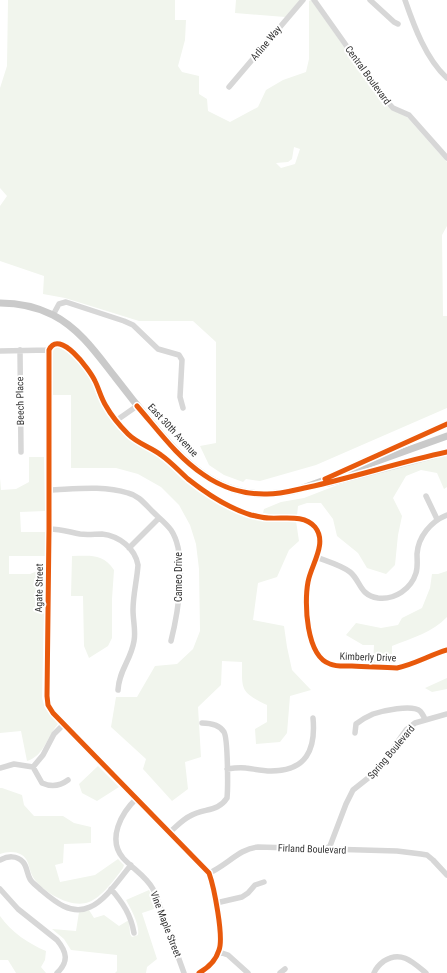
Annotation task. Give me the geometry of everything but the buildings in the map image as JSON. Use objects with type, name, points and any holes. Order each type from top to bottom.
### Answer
[{"type":"main road","name":"East 30th Avenue","points":[[0,304],[19,305],[32,308],[53,315],[67,324],[91,346],[137,406],[187,462],[203,475],[234,490],[260,494],[286,492],[303,488],[447,436]]},
{"type":"main road","points":[[318,483],[447,424]]},
{"type":"main road","points":[[303,488],[447,452]]},
{"type":"street","name":"Arline Way","points":[[229,87],[303,0]]},
{"type":"street","name":"Central Boulevard","points":[[314,0],[382,96],[393,108],[409,115],[447,158]]},
{"type":"street","points":[[370,0],[398,24]]},
{"type":"street","points":[[405,0],[420,39],[447,78]]},
{"type":"street","points":[[53,315],[62,302],[66,302],[133,325],[158,349],[179,355],[182,360],[180,397],[183,408]]},
{"type":"street","points":[[0,350],[49,350],[53,344],[60,343],[73,353],[90,372],[106,406],[117,420],[137,406]]},
{"type":"street","name":"Beech Place","points":[[20,350],[20,452]]},
{"type":"street","name":"Agate Street","points":[[49,350],[48,705],[53,713],[210,873]]},
{"type":"street","name":"Kimberly Drive","points":[[117,420],[132,438],[160,453],[195,484],[226,504],[261,517],[302,519],[312,524],[317,531],[320,540],[319,549],[308,582],[307,610],[312,641],[315,651],[320,658],[330,664],[397,668],[431,654],[447,650]]},
{"type":"street","name":"Cameo Drive","points":[[49,490],[117,490],[130,493],[139,498],[171,530],[179,549],[178,607],[171,641]]},
{"type":"street","points":[[426,496],[437,519]]},
{"type":"street","points":[[316,557],[347,570],[353,575],[362,589],[368,594],[375,597],[389,598],[403,592],[413,580],[421,540],[428,528],[437,519],[447,515]]},
{"type":"street","points":[[129,548],[159,518]]},
{"type":"street","points":[[49,529],[67,530],[80,534],[109,535],[116,537],[129,548],[137,558],[138,564],[133,610],[135,635],[132,650],[121,674],[118,690]]},
{"type":"street","name":"Spring Boulevard","points":[[355,733],[356,724],[363,719],[374,714],[402,708],[414,708],[420,710],[425,719]]},
{"type":"street","name":"Spring Boulevard","points":[[325,850],[330,846],[353,790],[376,771],[406,730],[415,723],[425,719],[447,714]]},
{"type":"street","points":[[227,769],[244,768],[271,771],[287,769],[298,765],[306,758],[313,744],[313,718]]},
{"type":"street","points":[[170,832],[190,816],[219,807],[227,798],[226,736],[223,731],[214,724],[202,723]]},
{"type":"street","points":[[33,767],[43,755],[54,734],[64,724]]},
{"type":"street","points":[[0,768],[14,764],[33,767]]},
{"type":"street","points":[[33,767],[38,778],[42,783],[47,785],[57,785],[68,780]]},
{"type":"street","name":"Vine Maple Street","points":[[137,798],[123,813],[118,823],[116,839],[123,858],[143,876],[154,890],[184,973]]},
{"type":"street","name":"Firland Boulevard","points":[[210,873],[251,848],[397,851],[421,854],[427,855],[447,875]]},
{"type":"street","points":[[0,860],[11,857],[17,858],[23,862],[32,882],[62,906],[72,909],[90,908],[111,889],[131,865]]},
{"type":"street","points":[[199,973],[213,962],[219,952],[220,939],[216,903],[210,873]]},
{"type":"street","points":[[216,903],[242,897],[254,886],[264,882]]},
{"type":"street","points":[[0,889],[18,909],[57,940],[62,946],[65,953],[65,962],[63,967],[57,973]]},
{"type":"street","points":[[111,889],[122,901],[128,912],[134,933]]},
{"type":"street","points":[[219,952],[228,955],[248,973]]},
{"type":"street","points":[[374,973],[380,964],[397,956],[411,960],[426,973]]},
{"type":"shaded area","points":[[8,0],[175,0],[175,20],[186,20],[185,40],[178,66],[182,72],[199,76],[199,94],[207,99],[208,111],[230,122],[258,107],[266,90],[283,80],[306,72],[309,59],[309,1],[311,0],[381,99],[388,107],[407,117],[447,162],[447,226],[442,235],[443,316],[447,316],[447,408],[316,465],[260,481],[246,479],[243,482],[224,475],[209,465],[200,446],[216,443],[216,342],[193,321],[139,321],[65,298],[43,294],[44,276],[0,261],[0,206],[7,196],[0,188],[0,88],[7,66]],"holes":[[[294,147],[300,149],[295,164],[281,168],[276,163],[288,162],[292,159]]]},
{"type":"shaded area","points":[[236,0],[300,0],[285,17],[235,13]]},
{"type":"shaded area","points":[[54,347],[63,347],[70,352],[84,368],[116,421],[224,506],[240,514],[261,520],[296,521],[299,541],[289,550],[277,577],[258,583],[253,620],[284,626],[292,670],[311,690],[290,696],[287,733],[280,742],[256,744],[255,729],[267,722],[267,705],[252,697],[244,689],[242,679],[242,662],[222,661],[221,685],[198,707],[201,757],[185,762],[188,789],[172,801],[143,769],[146,759],[111,727],[116,697],[137,697],[155,666],[177,664],[193,649],[200,631],[199,569],[196,544],[190,525],[179,505],[161,487],[138,474],[116,468],[71,468],[71,395],[53,395],[52,354]]},
{"type":"shaded area","points":[[447,455],[447,487],[444,489],[437,473],[421,470],[406,476],[393,498],[402,516],[398,535],[395,565],[386,574],[367,568],[358,553],[337,536],[333,519],[321,503],[307,503],[298,506],[297,516],[263,513],[264,509],[281,502],[304,498],[340,484]]},
{"type":"shaded area","points":[[29,457],[44,457],[45,511],[20,512],[21,532],[45,532],[45,556],[9,556],[9,574],[30,574],[45,568],[42,698],[45,708],[58,724],[41,751],[33,759],[27,761],[21,731],[0,733],[0,478],[1,490],[16,489],[29,482]]},
{"type":"shaded area","points":[[72,556],[90,556],[101,558],[114,570],[112,638],[108,646],[89,658],[84,646],[83,596],[71,596]]},
{"type":"shaded area","points":[[447,571],[447,617],[429,631],[392,646],[392,663],[373,663],[374,645],[363,645],[346,635],[356,623],[381,628],[398,625],[402,618],[422,608],[430,588],[432,574]]},
{"type":"shaded area","points":[[447,678],[447,689],[432,692],[425,688]]},
{"type":"shaded area","points":[[98,766],[119,787],[97,801],[82,793],[79,784]]},
{"type":"shaded area","points":[[0,788],[22,795],[24,805],[34,816],[63,816],[74,823],[91,827],[91,843],[64,844],[63,863],[55,865],[60,882],[95,875],[118,859],[124,865],[123,868],[99,896],[89,902],[82,904],[67,902],[52,895],[35,880],[26,859],[23,856],[16,852],[0,854]]},
{"type":"shaded area","points":[[149,890],[157,908],[142,913],[157,959],[147,967],[146,973],[115,973],[117,971],[117,955],[71,950],[64,939],[52,929],[76,931],[79,912],[89,910],[94,918],[104,915],[119,926],[129,920],[130,934],[132,937],[138,935],[138,927],[133,912],[126,900]]},
{"type":"shaded area","points":[[0,916],[9,927],[21,937],[46,951],[45,960],[41,967],[46,973],[16,973],[8,960],[0,960]]},
{"type":"cycle path","points":[[199,973],[206,969],[214,960],[218,954],[220,944],[218,912],[209,873],[53,713],[48,705],[49,350],[54,345],[60,344],[67,347],[74,353],[92,376],[108,410],[125,431],[136,440],[165,458],[188,479],[210,495],[234,509],[251,515],[267,518],[300,519],[305,520],[315,527],[319,533],[320,540],[318,554],[308,582],[306,603],[308,628],[311,640],[322,659],[330,664],[338,666],[397,668],[409,665],[447,650]]},
{"type":"cycle path","points":[[137,406],[168,443],[194,468],[218,483],[232,489],[248,493],[275,494],[286,492],[447,452]]},
{"type":"cycle path","points":[[325,479],[447,424]]}]
